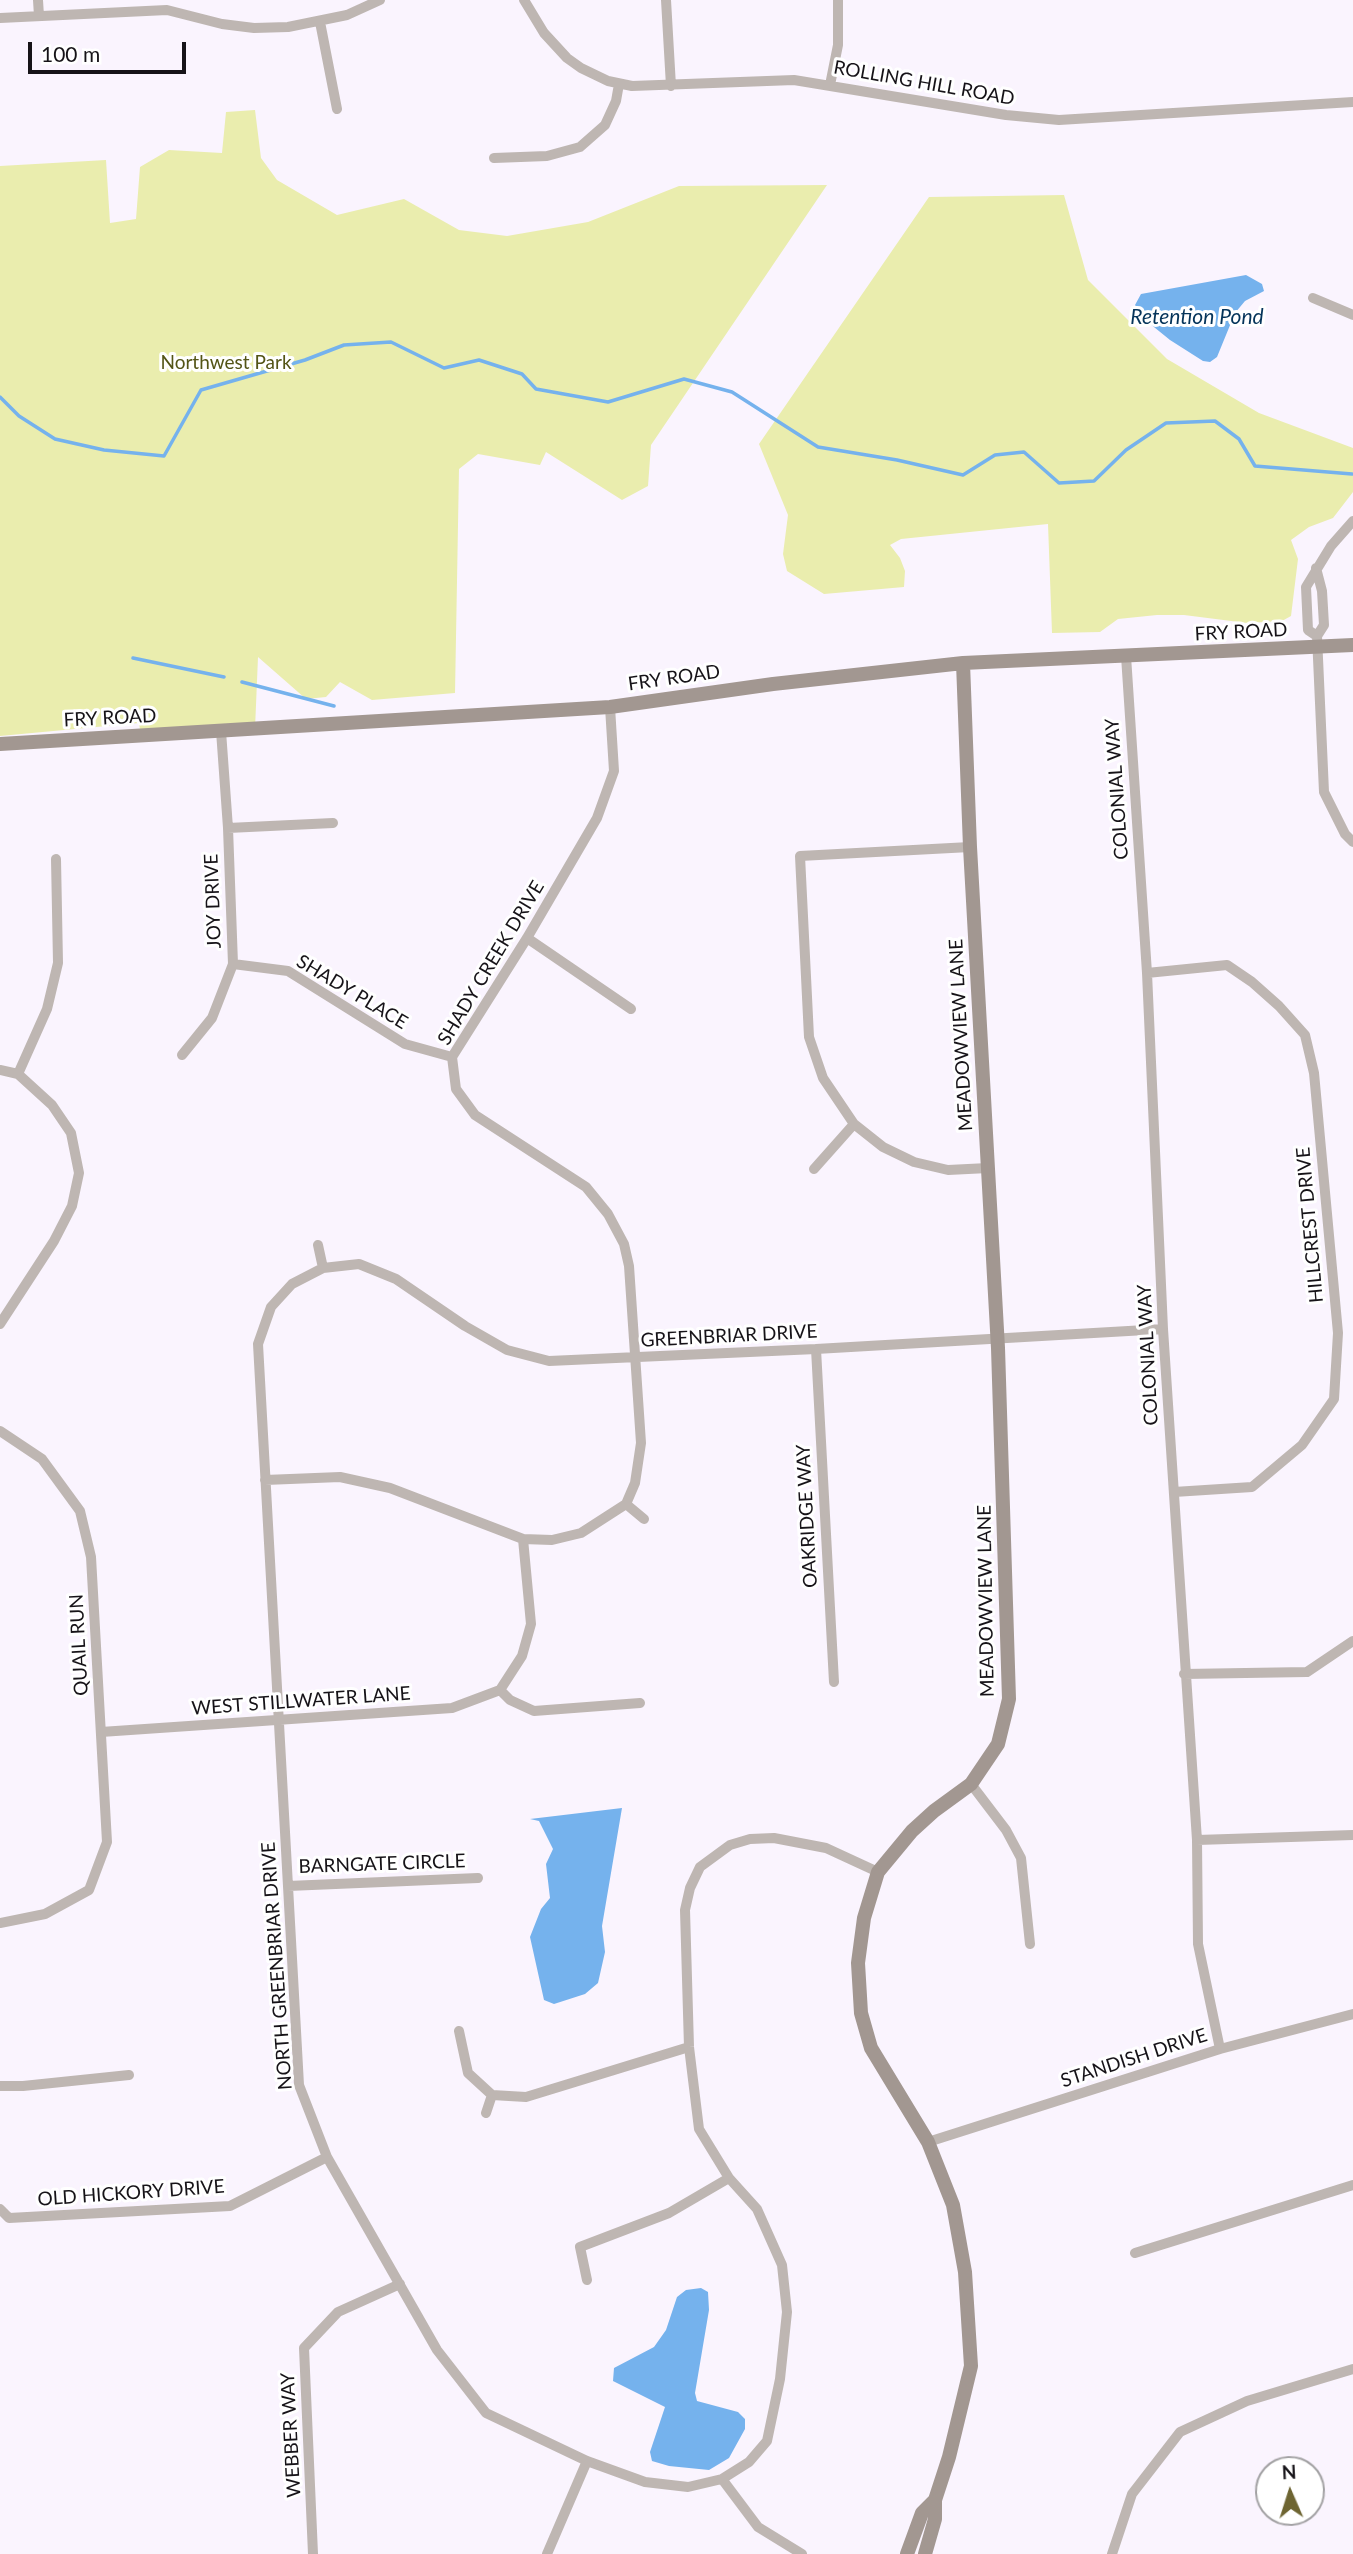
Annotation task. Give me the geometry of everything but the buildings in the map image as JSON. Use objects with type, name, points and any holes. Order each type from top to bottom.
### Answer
[{"type":"street","points":[[38,0],[39,16]]},
{"type":"street","points":[[0,18],[157,5],[167,10],[242,27],[288,27],[347,15],[380,0]]},
{"type":"street","name":"ROLLING HILL ROAD","points":[[524,0],[544,33],[567,58],[581,68],[619,84],[643,87],[783,80],[830,85],[1006,115],[1059,120],[1353,102]]},
{"type":"street","points":[[666,0],[671,86]]},
{"type":"street","points":[[830,85],[838,45],[838,0]]},
{"type":"street","points":[[320,22],[337,109]]},
{"type":"street","points":[[494,158],[547,156],[580,147],[605,125],[616,101],[619,84]]},
{"type":"street","points":[[1312,298],[1353,315]]},
{"type":"street","points":[[1317,642],[1308,630],[1306,587],[1331,546],[1353,521]]},
{"type":"street","points":[[1316,568],[1322,591],[1324,625],[1317,642],[1324,792],[1345,834],[1353,842]]},
{"type":"street","name":"FRY ROAD","points":[[0,744],[610,707],[773,684],[963,663],[1126,656],[1317,642],[1353,645]]},
{"type":"street","name":"COLONIAL WAY","points":[[1126,656],[1147,973],[1163,1329],[1197,1840],[1198,1944],[1220,2049]]},
{"type":"street","name":"MEADOWVIEW LANE","points":[[925,2554],[935,2519],[935,2500],[949,2457],[971,2366],[965,2272],[953,2205],[928,2142],[871,2048],[861,2013],[858,1963],[864,1918],[878,1872],[912,1831],[971,1784],[998,1744],[1009,1699],[997,1338],[970,847],[963,663]]},
{"type":"street","name":"SHADY CREEK DRIVE","points":[[610,707],[614,771],[597,818],[527,938],[452,1057],[456,1089],[475,1115],[586,1187],[608,1214],[624,1244],[629,1266],[640,1443],[635,1483],[626,1504]]},
{"type":"street","name":"JOY DRIVE","points":[[181,1055],[212,1018],[233,964],[221,730]]},
{"type":"street","points":[[228,828],[333,823]]},
{"type":"street","points":[[970,847],[800,856],[809,1037],[823,1077],[854,1124],[883,1147],[914,1162],[948,1170],[988,1168]]},
{"type":"street","points":[[18,1074],[47,1009],[58,963],[56,859]]},
{"type":"street","points":[[527,938],[631,1009]]},
{"type":"street","name":"SHADY PLACE","points":[[233,964],[288,971],[405,1044],[452,1057]]},
{"type":"street","name":"HILLCREST DRIVE","points":[[1147,973],[1227,965],[1261,990],[1305,1035],[1314,1073],[1338,1333],[1334,1399],[1301,1446],[1252,1487],[1174,1492]]},
{"type":"street","points":[[0,1070],[18,1074],[52,1105],[71,1133],[79,1173],[72,1206],[54,1241],[0,1324]]},
{"type":"street","points":[[814,1169],[854,1124]]},
{"type":"street","points":[[318,1245],[323,1268]]},
{"type":"street","name":"GREENBRIAR DRIVE","points":[[323,1268],[359,1264],[396,1279],[465,1326],[507,1350],[549,1361],[1163,1329]]},
{"type":"street","name":"NORTH GREENBRIAR DRIVE","points":[[323,1268],[292,1284],[271,1307],[258,1344],[299,2085],[327,2157],[437,2350],[486,2413],[587,2461],[645,2482],[688,2487],[722,2479]]},
{"type":"street","name":"OAKRIDGE WAY","points":[[816,1349],[834,1682]]},
{"type":"street","name":"QUAIL RUN","points":[[0,1431],[41,1459],[80,1511],[91,1557],[107,1842],[89,1890],[45,1914],[0,1923]]},
{"type":"street","points":[[265,1480],[340,1476],[390,1488],[523,1539],[552,1540],[581,1533],[626,1504],[643,1518]]},
{"type":"street","points":[[523,1539],[531,1624],[522,1656],[500,1690],[510,1700],[534,1710],[640,1703]]},
{"type":"street","points":[[1184,1674],[1307,1672],[1353,1642]]},
{"type":"street","name":"WEST STILLWATER LANE","points":[[101,1732],[452,1708],[500,1690]]},
{"type":"street","points":[[971,1784],[1006,1830],[1021,1858],[1030,1944]]},
{"type":"street","points":[[1197,1840],[1353,1835]]},
{"type":"street","points":[[802,2554],[758,2526],[722,2479],[749,2462],[767,2441],[780,2379],[787,2312],[782,2265],[757,2209],[729,2178],[699,2129],[689,2047],[685,1910],[690,1888],[700,1867],[730,1845],[750,1839],[774,1838],[826,1848],[878,1872]]},
{"type":"street","name":"BARNGATE CIRCLE","points":[[288,1886],[478,1878]]},
{"type":"street","name":"STANDISH DRIVE","points":[[928,2142],[1220,2049],[1353,2014]]},
{"type":"street","points":[[459,2031],[468,2073],[492,2095],[526,2098],[689,2047]]},
{"type":"street","points":[[0,2086],[129,2075]]},
{"type":"street","points":[[486,2112],[492,2095]]},
{"type":"street","name":"OLD HICKORY DRIVE","points":[[0,2209],[9,2218],[230,2206],[327,2157]]},
{"type":"street","points":[[587,2280],[580,2247],[668,2213],[729,2178]]},
{"type":"street","points":[[1135,2253],[1353,2185]]},
{"type":"street","name":"WEBBER WAY","points":[[313,2554],[304,2348],[338,2312],[400,2284]]},
{"type":"street","points":[[1112,2554],[1132,2494],[1180,2432],[1247,2401],[1353,2369]]},
{"type":"street","points":[[547,2554],[587,2461]]},
{"type":"street","name":"MEADOWVIEW LANE","points":[[908,2554],[922,2513],[935,2500]]},
{"type":"green space","name":"Northwest Park","points":[[255,110],[261,158],[277,180],[337,215],[404,199],[459,230],[507,236],[588,222],[679,186],[827,185],[651,445],[648,486],[622,500],[546,452],[540,465],[478,454],[459,469],[455,693],[372,700],[340,682],[326,697],[306,699],[258,657],[255,729],[141,736],[139,723],[0,736],[0,166],[106,160],[110,223],[136,219],[140,167],[169,150],[222,153],[226,112]]},
{"type":"green space","points":[[1064,195],[1088,280],[1167,359],[1259,413],[1353,448],[1353,492],[1333,518],[1309,527],[1291,540],[1298,559],[1291,616],[1282,621],[1247,623],[1184,615],[1157,615],[1118,619],[1100,632],[1052,633],[1048,524],[901,539],[890,545],[900,558],[905,571],[904,587],[824,594],[787,571],[783,554],[788,515],[759,444],[929,197]]},
{"type":"water","name":"Retention Pond","points":[[1246,275],[1262,284],[1264,291],[1245,301],[1235,313],[1217,357],[1210,362],[1203,361],[1170,340],[1149,323],[1135,305],[1141,294]]},
{"type":"water","points":[[622,1808],[602,1926],[605,1952],[598,1983],[585,1994],[554,2004],[544,2000],[530,1937],[541,1909],[550,1898],[546,1864],[553,1849],[539,1821],[530,1819]]},
{"type":"water","points":[[701,2288],[708,2292],[709,2310],[695,2393],[697,2401],[738,2412],[745,2419],[745,2429],[729,2458],[709,2470],[669,2466],[652,2461],[650,2452],[665,2407],[613,2381],[614,2368],[654,2347],[666,2330],[677,2297],[686,2290]]},
{"type":"waterway","points":[[0,397],[19,416],[55,439],[104,450],[164,456],[201,390],[305,360],[344,345],[391,342],[444,368],[479,360],[522,374],[536,389],[608,402],[684,379],[732,392],[818,447],[897,460],[963,475],[995,455],[1024,452],[1059,483],[1094,481],[1126,450],[1166,423],[1215,421],[1239,439],[1255,466],[1352,474]]},
{"type":"waterway","points":[[133,658],[224,677]]},
{"type":"waterway","points":[[242,682],[334,706]]}]
